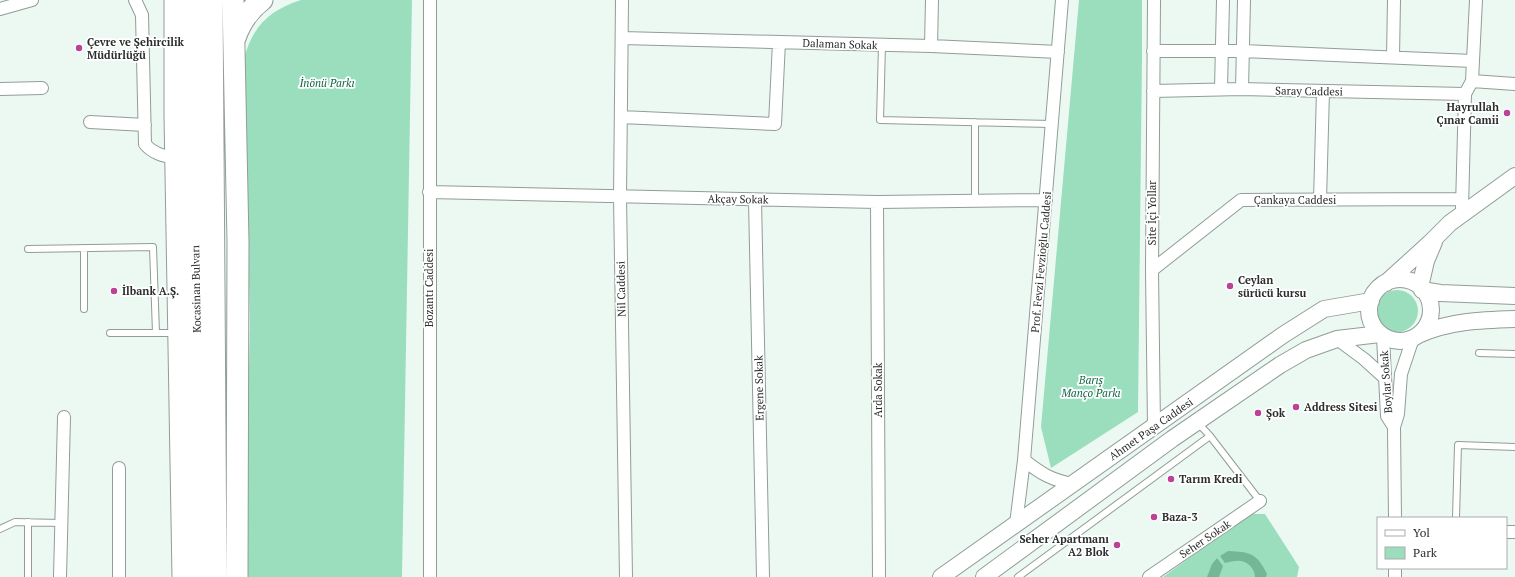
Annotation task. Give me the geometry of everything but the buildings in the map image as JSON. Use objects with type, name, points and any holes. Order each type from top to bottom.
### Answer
[{"type":"highway","points":[[158,0],[170,25],[175,47]]},
{"type":"highway","points":[[175,0],[176,158],[196,334],[237,512]]},
{"type":"highway","name":"Kocasinan Bulvarı","points":[[194,0],[199,577]]},
{"type":"highway","name":"Kocasinan Bulvarı","points":[[212,0],[196,334],[216,577]]},
{"type":"highway","points":[[233,0],[238,242],[237,577]]},
{"type":"highway","points":[[233,42],[248,13],[262,0]]},
{"type":"highway","points":[[183,577],[182,512],[196,334]]},
{"type":"street","points":[[0,8],[32,0]]},
{"type":"street","points":[[135,0],[142,15],[145,144],[148,148],[160,155],[176,158]]},
{"type":"street","name":"Bozantı Caddesi","points":[[430,0],[430,577]]},
{"type":"street","name":"Nil Caddesi","points":[[622,0],[620,197],[626,577]]},
{"type":"street","points":[[931,46],[932,0]]},
{"type":"street","name":"Prof. Fevzi Fevzioğlu Caddesi","points":[[1016,524],[1024,460],[1062,0]]},
{"type":"street","name":"Site İçi Yollar","points":[[1154,0],[1152,270],[1154,427]]},
{"type":"street","points":[[1221,89],[1223,0]]},
{"type":"street","points":[[1242,89],[1244,0]]},
{"type":"street","points":[[1393,57],[1394,0]]},
{"type":"street","points":[[1462,207],[1465,94],[1472,81],[1476,0]]},
{"type":"street","name":"Dalaman Sokak","points":[[622,38],[931,46],[1058,52]]},
{"type":"street","points":[[621,117],[775,124],[779,42]]},
{"type":"street","points":[[1154,50],[1222,52],[1243,51],[1473,61]]},
{"type":"street","points":[[1472,81],[1515,84]]},
{"type":"street","points":[[0,88],[42,88]]},
{"type":"street","name":"Saray Caddesi","points":[[1153,91],[1242,89],[1465,94]]},
{"type":"street","points":[[1320,200],[1323,91]]},
{"type":"street","points":[[90,122],[145,125]]},
{"type":"street","points":[[1513,181],[1462,207],[1430,243],[1376,291],[1370,301],[1369,310],[1374,327],[1382,336],[1397,341],[1404,341],[1434,328],[1446,325],[1481,320],[1515,319]]},
{"type":"street","name":"Akçay Sokak","points":[[429,192],[877,202],[1046,200]]},
{"type":"street","name":"Ergene Sokak","points":[[755,200],[763,577]]},
{"type":"street","name":"Çankaya Caddesi","points":[[1152,270],[1241,200],[1320,200],[1462,207]]},
{"type":"street","name":"Arda Sokak","points":[[877,202],[879,577]]},
{"type":"street","points":[[1421,289],[1426,260],[1438,233]]},
{"type":"street","points":[[1384,284],[1391,281],[1401,280],[1412,282],[1421,289],[1429,302],[1430,316],[1424,329],[1414,337]]},
{"type":"street","points":[[1421,289],[1440,293],[1515,296]]},
{"type":"street","name":"Ahmet Paşa Caddesi","points":[[942,577],[1283,335],[1324,309],[1370,301]]},
{"type":"street","name":"Ahmet Paşa Caddesi","points":[[984,577],[1197,422],[1280,365],[1306,350],[1337,339],[1382,336]]},
{"type":"street","name":"Boylar Sokak","points":[[1382,336],[1387,416],[1394,427]]},
{"type":"street","name":"Boylar Sokak","points":[[1395,517],[1394,427],[1398,414],[1401,374],[1414,337]]},
{"type":"street","points":[[1337,339],[1364,359],[1385,378]]},
{"type":"street","points":[[60,577],[64,417]]},
{"type":"street","points":[[1024,460],[1039,472],[1055,480],[1073,484]]},
{"type":"street","points":[[119,468],[119,577]]},
{"type":"street","name":"Seher Sokak","points":[[1149,577],[1260,501]]},
{"type":"lane","points":[[882,45],[880,120],[1052,124]]},
{"type":"lane","points":[[975,122],[975,201]]},
{"type":"lane","points":[[28,249],[153,247],[156,333]]},
{"type":"lane","points":[[84,248],[84,309]]},
{"type":"lane","points":[[110,333],[196,334]]},
{"type":"lane","points":[[1479,353],[1515,354]]},
{"type":"lane","points":[[1197,422],[1210,436],[1260,501]]},
{"type":"lane","points":[[1018,577],[1210,436]]},
{"type":"lane","points":[[1456,517],[1458,445],[1515,447]]},
{"type":"lane","points":[[0,529],[15,522],[61,523]]},
{"type":"lane","points":[[28,522],[28,577]]},
{"type":"green space","name":"İnönü Parkı","points":[[301,0],[412,0],[402,577],[244,577],[250,327],[244,59],[252,38],[264,21],[280,9]]},
{"type":"green space","name":"Barış Manço Parkı","points":[[1079,0],[1142,0],[1138,412],[1051,468],[1041,427]]},
{"type":"green space","points":[[1393,290],[1401,290],[1409,293],[1415,299],[1418,311],[1415,323],[1409,329],[1401,332],[1393,332],[1385,329],[1379,323],[1376,315],[1376,307],[1379,299],[1385,293]]},
{"type":"green space","points":[[1250,514],[1265,514],[1299,567],[1297,577],[1163,577]]},
{"type":"shaded area","points":[[1228,551],[1242,552],[1252,555],[1260,562],[1267,574],[1266,577],[1255,577],[1254,572],[1247,563],[1238,561],[1225,563],[1220,556]]},
{"type":"shaded area","points":[[1217,558],[1223,566],[1219,577],[1207,577],[1212,564]]},
{"type":"place","name":"Çevre ve Şehircilik Müdürlüğü","points":[[79,48]]},
{"type":"place","name":"Hayrullah Çınar Camii","points":[[1507,113]]},
{"type":"place","name":"Ceylan sürücü kursu","points":[[1230,286]]},
{"type":"place","name":"İlbank A.Ş.","points":[[114,291]]},
{"type":"place","name":"Address Sitesi","points":[[1296,407]]},
{"type":"place","name":"Şok","points":[[1258,413]]},
{"type":"place","name":"Tarım Kredi","points":[[1171,479]]},
{"type":"place","name":"Baza-3","points":[[1154,517]]},
{"type":"place","name":"Seher Apartmanı A2 Blok","points":[[1117,545]]}]
